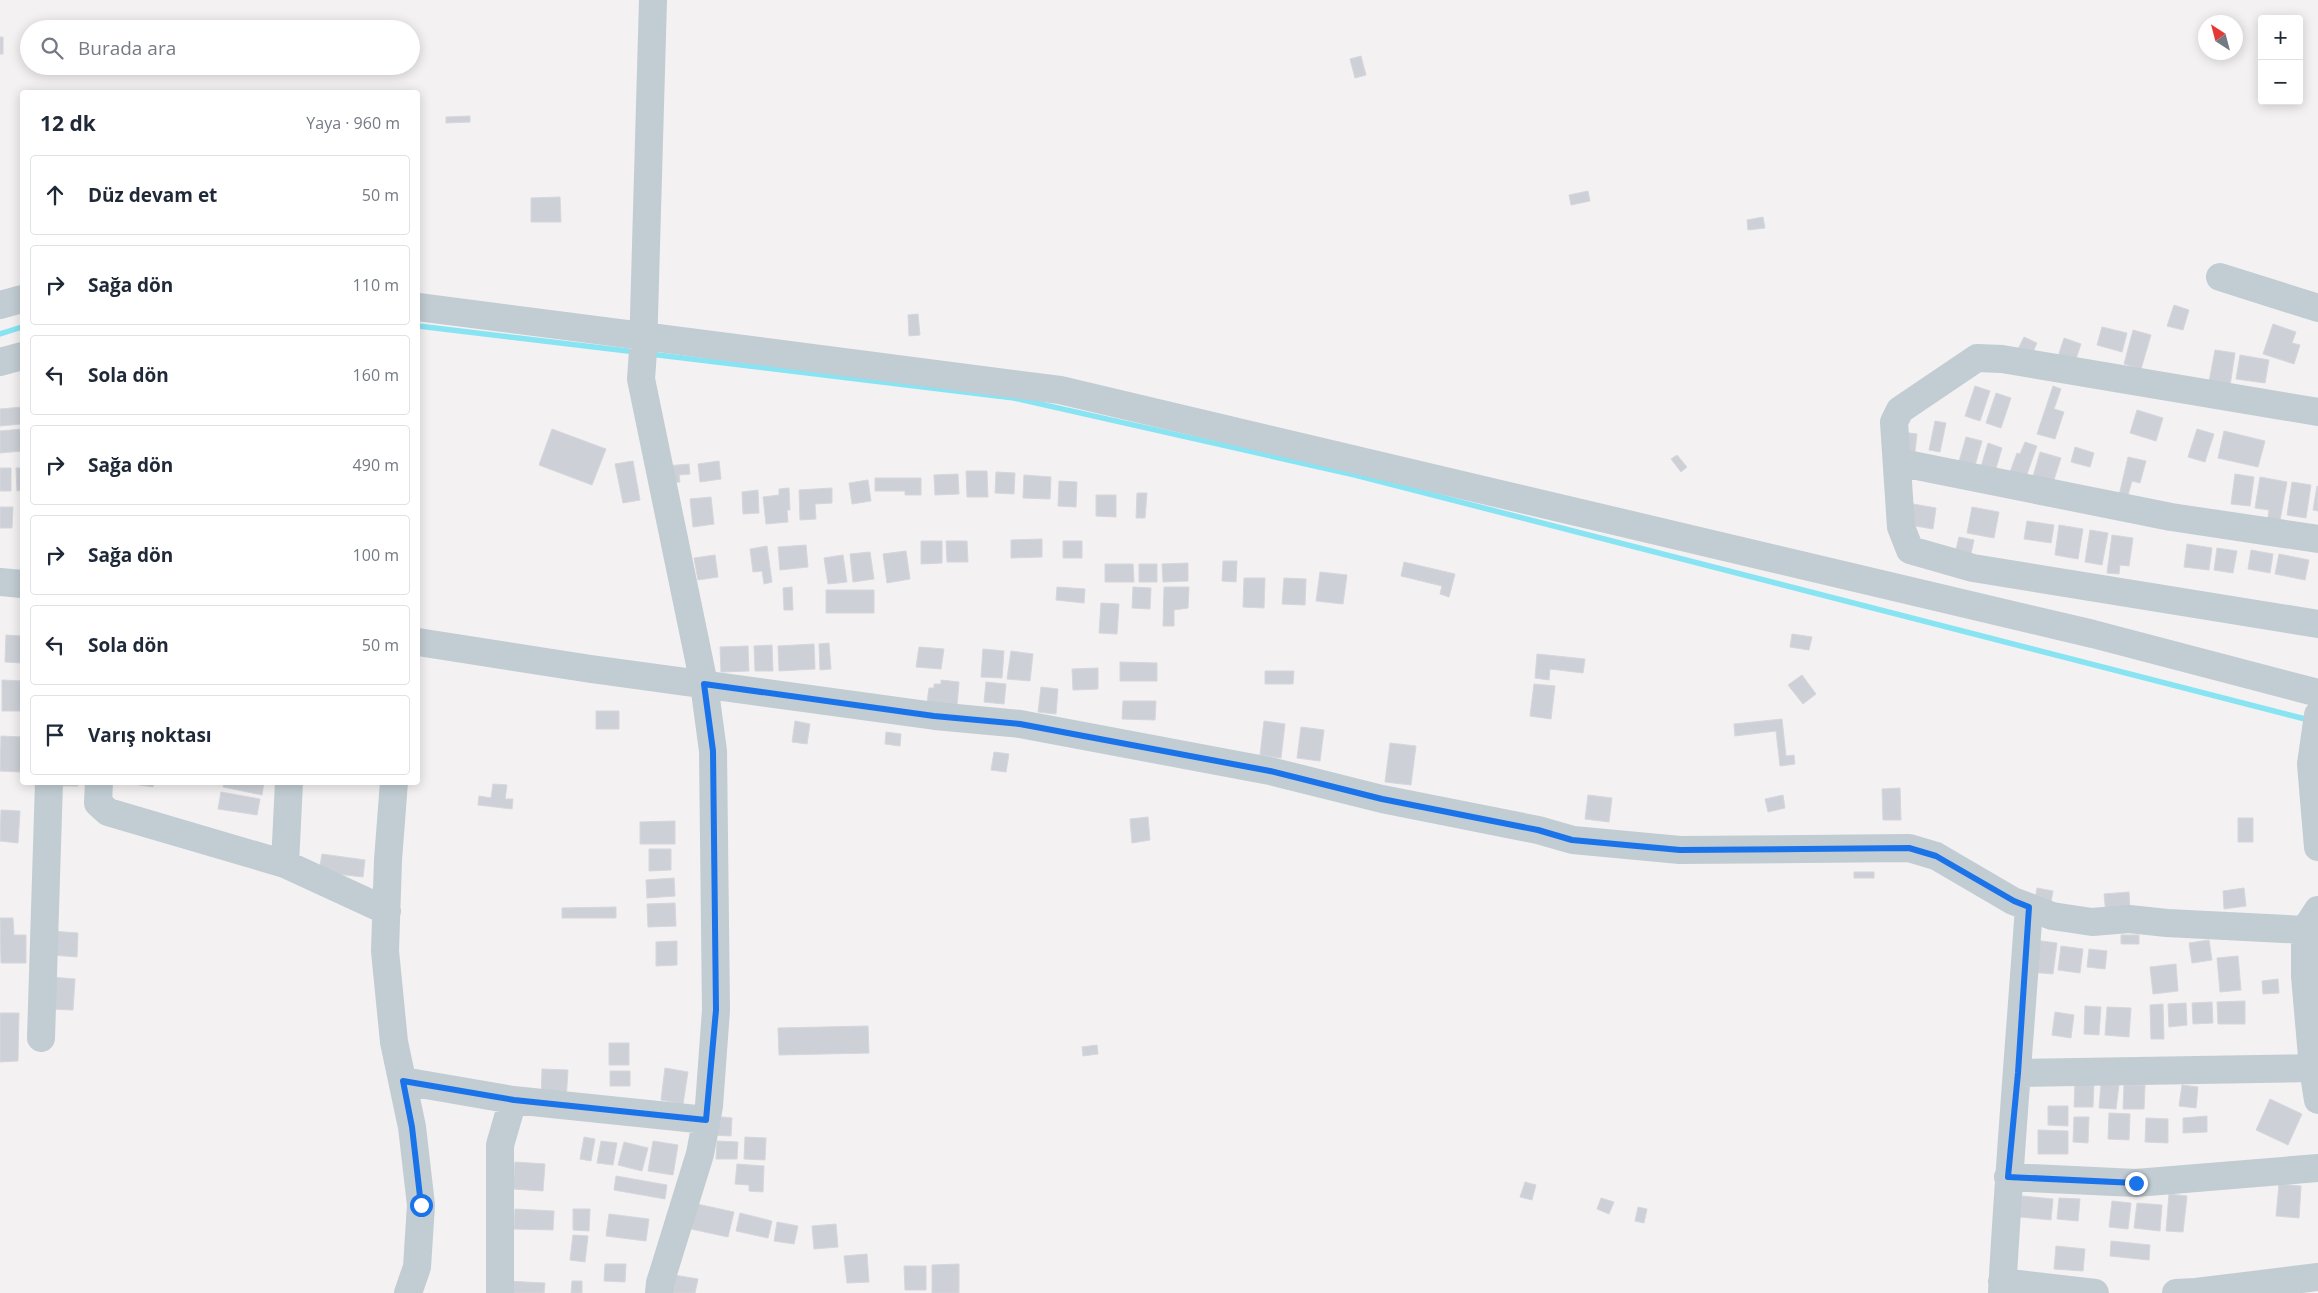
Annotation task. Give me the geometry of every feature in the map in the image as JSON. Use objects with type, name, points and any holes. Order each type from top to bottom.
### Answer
[{"type":"street","points":[[653,0],[644,344],[641,379],[704,684],[713,751],[716,1010],[706,1120],[700,1154],[671,1247],[659,1293]]},
{"type":"street","points":[[2220,277],[2318,308]]},
{"type":"street","points":[[0,306],[20,300]]},
{"type":"street","points":[[420,307],[644,344],[1060,390],[2083,632],[2318,693]]},
{"type":"street","points":[[0,362],[20,357]]},
{"type":"street","points":[[2318,412],[2002,359],[1977,358],[1900,410],[1894,422],[1902,527],[1910,550],[1973,568],[2318,624]]},
{"type":"street","points":[[1897,462],[2171,517],[2318,539]]},
{"type":"street","points":[[0,582],[20,584]]},
{"type":"street","points":[[420,642],[934,716],[1028,725],[1270,771],[1382,799],[1538,830],[1572,840],[1680,850],[1909,848],[1936,856],[2014,901],[2052,916],[2092,922],[2129,919],[2167,923],[2312,920],[2304,976],[2318,1100]]},
{"type":"street","points":[[2318,715],[2311,764],[2318,846]]},
{"type":"street","points":[[41,1038],[49,785]]},
{"type":"street","points":[[99,785],[98,803],[108,812],[285,864],[387,911]]},
{"type":"street","points":[[285,864],[288,785]]},
{"type":"street","points":[[394,785],[386,951],[394,1042],[412,1127],[421,1205],[417,1267],[408,1293]]},
{"type":"street","points":[[2029,907],[2018,1073],[2008,1177],[2002,1288],[2095,1293]]},
{"type":"street","points":[[2018,1073],[2313,1068]]},
{"type":"street","points":[[403,1081],[514,1100],[706,1120]]},
{"type":"street","points":[[500,1293],[500,1145],[514,1100]]},
{"type":"street","points":[[2008,1177],[2136,1183],[2318,1168]]},
{"type":"street","points":[[2176,1293],[2318,1277]]},
{"type":"building","points":[[0,37],[3,37],[3,54],[0,54]]},
{"type":"building","points":[[1361,56],[1366,75],[1355,78],[1350,59]]},
{"type":"building","points":[[470,116],[470,122],[446,123],[446,117]]},
{"type":"building","points":[[1588,191],[1590,201],[1571,205],[1569,195]]},
{"type":"building","points":[[560,197],[561,222],[531,222],[531,198]]},
{"type":"building","points":[[1763,217],[1765,228],[1748,230],[1747,220]]},
{"type":"building","points":[[2174,305],[2189,310],[2183,330],[2167,326]]},
{"type":"building","points":[[918,314],[920,335],[909,336],[908,315]]},
{"type":"building","points":[[2273,324],[2296,332],[2292,343],[2300,345],[2294,364],[2263,354]]},
{"type":"building","points":[[2102,327],[2127,333],[2122,352],[2097,345]]},
{"type":"building","points":[[2133,330],[2151,335],[2141,369],[2124,364]]},
{"type":"building","points":[[2024,337],[2037,343],[2029,361],[2015,355]]},
{"type":"building","points":[[2064,338],[2081,344],[2073,368],[2056,363]]},
{"type":"building","points":[[2215,350],[2235,353],[2230,386],[2209,382]]},
{"type":"building","points":[[2240,355],[2269,360],[2265,383],[2236,379]]},
{"type":"building","points":[[1975,386],[1990,391],[1980,421],[1965,416]]},
{"type":"building","points":[[2053,386],[2061,389],[2054,409],[2064,412],[2055,439],[2037,434]]},
{"type":"building","points":[[1996,393],[2011,398],[2001,428],[1986,423]]},
{"type":"building","points":[[20,407],[20,424],[0,426],[0,409]]},
{"type":"building","points":[[2137,410],[2163,418],[2156,441],[2130,433]]},
{"type":"building","points":[[1935,421],[1946,423],[1940,452],[1929,450]]},
{"type":"building","points":[[20,429],[20,451],[0,453],[0,431]]},
{"type":"building","points":[[552,429],[606,449],[592,485],[539,465]]},
{"type":"building","points":[[2197,429],[2214,434],[2205,462],[2188,457]]},
{"type":"building","points":[[2224,431],[2265,441],[2258,467],[2218,458]]},
{"type":"building","points":[[1901,432],[1917,434],[1914,460],[1899,459]]},
{"type":"building","points":[[1966,437],[1982,441],[1974,469],[1958,465]]},
{"type":"building","points":[[2025,442],[2037,446],[2026,477],[2010,472],[2017,453],[2020,454]]},
{"type":"building","points":[[1988,443],[2002,448],[1994,475],[1980,470]]},
{"type":"building","points":[[2075,447],[2094,453],[2090,467],[2071,462]]},
{"type":"building","points":[[2040,452],[2061,458],[2052,486],[2032,480]]},
{"type":"building","points":[[1677,455],[1687,467],[1681,472],[1671,459]]},
{"type":"building","points":[[2128,457],[2146,461],[2140,483],[2132,481],[2126,502],[2118,500]]},
{"type":"building","points":[[633,461],[640,500],[623,503],[615,464]]},
{"type":"building","points":[[719,461],[721,479],[700,482],[698,464]]},
{"type":"building","points":[[689,464],[690,474],[679,475],[680,482],[668,483],[666,466]]},
{"type":"building","points":[[0,468],[11,468],[11,491],[0,491]]},
{"type":"building","points":[[16,468],[20,468],[20,490],[17,491]]},
{"type":"building","points":[[966,471],[987,471],[988,497],[967,497]]},
{"type":"building","points":[[996,472],[1015,473],[1014,494],[995,493]]},
{"type":"building","points":[[958,474],[959,494],[935,495],[934,475]]},
{"type":"building","points":[[2235,474],[2254,477],[2250,506],[2231,504]]},
{"type":"building","points":[[1024,475],[1051,477],[1050,499],[1023,498]]},
{"type":"building","points":[[2260,477],[2287,482],[2279,526],[2267,524],[2269,510],[2255,508]]},
{"type":"building","points":[[875,478],[921,478],[921,495],[905,495],[905,491],[875,491]]},
{"type":"building","points":[[868,480],[871,501],[852,504],[849,483]]},
{"type":"building","points":[[1059,481],[1077,482],[1076,507],[1058,506]]},
{"type":"building","points":[[2292,482],[2311,485],[2306,518],[2287,515]]},
{"type":"building","points":[[2318,487],[2318,511],[2313,510]]},
{"type":"building","points":[[789,488],[790,510],[787,510],[788,522],[766,524],[763,497],[779,495],[779,489]]},
{"type":"building","points":[[832,488],[832,503],[815,504],[816,519],[800,520],[799,490]]},
{"type":"building","points":[[758,490],[759,513],[743,514],[742,492]]},
{"type":"building","points":[[1137,493],[1147,493],[1145,518],[1136,518]]},
{"type":"building","points":[[1096,495],[1116,495],[1116,517],[1096,516]]},
{"type":"building","points":[[711,497],[714,524],[693,527],[690,499]]},
{"type":"building","points":[[1913,504],[1936,508],[1933,529],[1910,525]]},
{"type":"building","points":[[0,507],[13,507],[12,528],[0,528]]},
{"type":"building","points":[[1972,507],[1999,512],[1994,538],[1967,533]]},
{"type":"building","points":[[2027,521],[2054,525],[2051,543],[2024,539]]},
{"type":"building","points":[[2059,525],[2083,529],[2078,559],[2055,555]]},
{"type":"building","points":[[2090,530],[2108,533],[2102,565],[2085,562]]},
{"type":"building","points":[[2112,535],[2133,538],[2129,566],[2120,565],[2119,574],[2107,573]]},
{"type":"building","points":[[1959,537],[1974,540],[1970,558],[1955,554]]},
{"type":"building","points":[[1042,539],[1042,557],[1011,558],[1011,540]]},
{"type":"building","points":[[921,541],[942,541],[942,563],[921,564]]},
{"type":"building","points":[[946,541],[967,541],[968,562],[947,562]]},
{"type":"building","points":[[1063,541],[1082,541],[1082,558],[1063,558]]},
{"type":"building","points":[[2187,544],[2212,548],[2209,570],[2184,567]]},
{"type":"building","points":[[806,545],[808,567],[780,570],[778,547]]},
{"type":"building","points":[[767,546],[772,582],[764,584],[762,571],[753,572],[750,549]]},
{"type":"building","points":[[2217,548],[2237,551],[2233,573],[2214,570]]},
{"type":"building","points":[[2251,550],[2273,554],[2270,573],[2248,569]]},
{"type":"building","points":[[906,551],[910,579],[887,583],[883,554]]},
{"type":"building","points":[[870,552],[874,579],[853,582],[850,554]]},
{"type":"building","points":[[2279,554],[2309,560],[2305,580],[2275,574]]},
{"type":"building","points":[[715,555],[718,577],[698,580],[694,558]]},
{"type":"building","points":[[843,555],[847,582],[828,584],[824,558]]},
{"type":"building","points":[[1223,561],[1237,561],[1236,582],[1222,581]]},
{"type":"building","points":[[1404,562],[1455,574],[1449,597],[1440,594],[1442,586],[1401,576]]},
{"type":"building","points":[[1188,563],[1188,581],[1163,582],[1162,564]]},
{"type":"building","points":[[1105,564],[1133,564],[1134,582],[1105,582]]},
{"type":"building","points":[[1139,564],[1157,564],[1157,582],[1139,582]]},
{"type":"building","points":[[1320,572],[1347,575],[1343,604],[1316,601]]},
{"type":"building","points":[[1244,578],[1265,578],[1264,608],[1243,607]]},
{"type":"building","points":[[1284,578],[1306,579],[1305,605],[1282,604]]},
{"type":"building","points":[[792,587],[793,610],[784,610],[783,588]]},
{"type":"building","points":[[1057,587],[1085,589],[1084,603],[1056,600]]},
{"type":"building","points":[[1133,587],[1151,588],[1150,609],[1132,608]]},
{"type":"building","points":[[1164,587],[1189,587],[1188,608],[1174,610],[1174,626],[1163,626]]},
{"type":"building","points":[[826,590],[874,590],[874,613],[826,613]]},
{"type":"building","points":[[1101,603],[1119,604],[1117,634],[1099,633]]},
{"type":"building","points":[[1792,634],[1812,637],[1809,650],[1790,647]]},
{"type":"building","points":[[6,635],[20,636],[20,663],[5,662]]},
{"type":"building","points":[[829,643],[831,669],[820,670],[819,644]]},
{"type":"building","points":[[814,644],[815,669],[779,671],[778,646]]},
{"type":"building","points":[[772,645],[773,671],[755,671],[754,646]]},
{"type":"building","points":[[748,646],[749,671],[721,672],[720,647]]},
{"type":"building","points":[[919,647],[944,649],[941,669],[916,667]]},
{"type":"building","points":[[983,649],[1004,651],[1002,678],[981,677]]},
{"type":"building","points":[[1011,651],[1033,654],[1030,681],[1007,679]]},
{"type":"building","points":[[1537,654],[1585,659],[1583,673],[1550,669],[1549,680],[1535,678]]},
{"type":"building","points":[[1120,662],[1157,663],[1157,681],[1120,681]]},
{"type":"building","points":[[1098,668],[1098,689],[1073,690],[1072,669]]},
{"type":"building","points":[[1265,671],[1294,671],[1293,684],[1265,684]]},
{"type":"building","points":[[1802,675],[1816,694],[1803,704],[1788,685]]},
{"type":"building","points":[[2,680],[20,681],[20,711],[2,711]]},
{"type":"building","points":[[941,680],[959,682],[957,706],[927,703],[929,688],[934,688],[934,684],[941,684]]},
{"type":"building","points":[[986,682],[1006,684],[1004,704],[984,702]]},
{"type":"building","points":[[1534,684],[1555,686],[1551,719],[1530,716]]},
{"type":"building","points":[[1041,687],[1058,689],[1056,714],[1038,712]]},
{"type":"building","points":[[1123,701],[1156,701],[1155,720],[1122,719]]},
{"type":"building","points":[[596,711],[619,711],[619,729],[596,729]]},
{"type":"building","points":[[1782,719],[1786,756],[1794,755],[1795,764],[1780,766],[1776,731],[1735,736],[1734,724]]},
{"type":"building","points":[[795,721],[810,724],[807,744],[792,742]]},
{"type":"building","points":[[1264,721],[1285,724],[1281,758],[1260,755]]},
{"type":"building","points":[[1301,727],[1324,730],[1320,761],[1297,758]]},
{"type":"building","points":[[886,732],[901,734],[900,746],[885,744]]},
{"type":"building","points":[[1,736],[20,737],[20,772],[0,771]]},
{"type":"building","points":[[1390,743],[1416,746],[1411,785],[1385,782]]},
{"type":"building","points":[[994,752],[1009,754],[1006,772],[991,770]]},
{"type":"building","points":[[493,784],[507,785],[505,799],[513,799],[512,809],[478,805],[479,796],[491,798]]},
{"type":"building","points":[[54,785],[78,785],[78,786]]},
{"type":"building","points":[[223,785],[264,785],[262,795],[223,787]]},
{"type":"building","points":[[1900,788],[1901,820],[1883,820],[1882,789]]},
{"type":"building","points":[[221,792],[260,799],[257,815],[218,809]]},
{"type":"building","points":[[1588,795],[1612,798],[1609,822],[1585,819]]},
{"type":"building","points":[[1783,795],[1785,808],[1768,812],[1765,799]]},
{"type":"building","points":[[1,810],[20,811],[18,843],[0,841]]},
{"type":"building","points":[[1148,817],[1150,840],[1132,843],[1130,819]]},
{"type":"building","points":[[2238,818],[2253,818],[2253,842],[2238,842]]},
{"type":"building","points":[[675,821],[675,844],[640,844],[640,822]]},
{"type":"building","points":[[649,849],[671,849],[671,870],[649,871]]},
{"type":"building","points":[[322,854],[365,860],[363,877],[319,872]]},
{"type":"building","points":[[1854,872],[1874,872],[1874,878],[1854,878]]},
{"type":"building","points":[[674,878],[675,896],[647,898],[646,880]]},
{"type":"building","points":[[2037,888],[2053,891],[2050,907],[2034,905]]},
{"type":"building","points":[[2244,888],[2246,906],[2224,909],[2223,891]]},
{"type":"building","points":[[2129,892],[2130,912],[2106,914],[2104,894]]},
{"type":"building","points":[[675,903],[676,926],[648,927],[647,904]]},
{"type":"building","points":[[616,907],[616,918],[562,918],[562,908]]},
{"type":"building","points":[[0,918],[13,918],[14,935],[26,935],[26,963],[1,963]]},
{"type":"building","points":[[52,931],[78,933],[77,957],[51,955]]},
{"type":"building","points":[[2121,935],[2139,935],[2139,944],[2121,944]]},
{"type":"building","points":[[2034,940],[2057,943],[2053,974],[2030,972]]},
{"type":"building","points":[[2209,940],[2212,960],[2192,963],[2189,943]]},
{"type":"building","points":[[677,941],[677,965],[656,966],[656,942]]},
{"type":"building","points":[[2061,946],[2083,949],[2080,973],[2058,970]]},
{"type":"building","points":[[2089,949],[2107,951],[2105,969],[2087,967]]},
{"type":"building","points":[[2238,956],[2241,990],[2220,992],[2217,958]]},
{"type":"building","points":[[2176,964],[2178,991],[2153,994],[2150,967]]},
{"type":"building","points":[[51,977],[75,979],[73,1010],[49,1009]]},
{"type":"building","points":[[2278,979],[2279,993],[2263,994],[2262,981]]},
{"type":"building","points":[[2245,1001],[2245,1024],[2218,1024],[2217,1002]]},
{"type":"building","points":[[2212,1002],[2213,1023],[2193,1024],[2192,1003]]},
{"type":"building","points":[[2186,1003],[2187,1025],[2169,1027],[2168,1004]]},
{"type":"building","points":[[2163,1004],[2164,1039],[2151,1039],[2150,1005]]},
{"type":"building","points":[[2085,1006],[2101,1007],[2099,1035],[2084,1034]]},
{"type":"building","points":[[2107,1007],[2131,1008],[2129,1037],[2105,1035]]},
{"type":"building","points":[[2055,1012],[2074,1015],[2071,1038],[2052,1035]]},
{"type":"building","points":[[0,1013],[19,1013],[18,1061],[0,1062]]},
{"type":"building","points":[[868,1026],[869,1053],[779,1055],[778,1028]]},
{"type":"building","points":[[609,1043],[629,1043],[629,1065],[609,1065]]},
{"type":"building","points":[[1097,1045],[1098,1054],[1083,1056],[1082,1047]]},
{"type":"building","points":[[665,1068],[688,1072],[683,1104],[661,1100]]},
{"type":"building","points":[[542,1069],[568,1070],[566,1101],[541,1100]]},
{"type":"building","points":[[610,1071],[630,1071],[630,1086],[610,1086]]},
{"type":"building","points":[[2075,1083],[2094,1083],[2093,1107],[2074,1107]]},
{"type":"building","points":[[2101,1084],[2119,1085],[2116,1109],[2099,1108]]},
{"type":"building","points":[[2124,1085],[2145,1085],[2144,1109],[2123,1109]]},
{"type":"building","points":[[2182,1085],[2198,1087],[2196,1108],[2179,1106]]},
{"type":"building","points":[[2270,1099],[2302,1114],[2288,1145],[2256,1130]]},
{"type":"building","points":[[2048,1106],[2068,1106],[2068,1126],[2048,1125]]},
{"type":"building","points":[[2109,1113],[2130,1114],[2129,1140],[2108,1139]]},
{"type":"building","points":[[713,1116],[732,1118],[731,1136],[711,1135]]},
{"type":"building","points":[[2207,1116],[2207,1132],[2183,1133],[2183,1118]]},
{"type":"building","points":[[2074,1117],[2089,1117],[2088,1143],[2073,1142]]},
{"type":"building","points":[[2146,1118],[2168,1119],[2168,1143],[2145,1142]]},
{"type":"building","points":[[2038,1130],[2068,1131],[2068,1154],[2038,1154]]},
{"type":"building","points":[[584,1137],[595,1139],[591,1161],[580,1159]]},
{"type":"building","points":[[745,1137],[766,1138],[765,1160],[744,1159]]},
{"type":"building","points":[[601,1141],[617,1143],[613,1165],[597,1163]]},
{"type":"building","points":[[653,1141],[678,1145],[673,1175],[648,1171]]},
{"type":"building","points":[[717,1141],[738,1142],[737,1159],[716,1159]]},
{"type":"building","points":[[624,1142],[648,1148],[642,1171],[618,1165]]},
{"type":"building","points":[[515,1162],[545,1164],[543,1191],[513,1189]]},
{"type":"building","points":[[737,1164],[764,1166],[763,1192],[749,1191],[749,1185],[735,1184]]},
{"type":"building","points":[[616,1176],[667,1185],[665,1199],[614,1190]]},
{"type":"building","points":[[1525,1182],[1536,1185],[1532,1200],[1520,1197]]},
{"type":"building","points":[[2279,1184],[2301,1186],[2299,1218],[2276,1216]]},
{"type":"building","points":[[2169,1194],[2187,1196],[2183,1232],[2166,1231]]},
{"type":"building","points":[[2022,1196],[2053,1199],[2051,1220],[2020,1217]]},
{"type":"building","points":[[1601,1198],[1614,1202],[1609,1214],[1597,1209]]},
{"type":"building","points":[[2059,1198],[2080,1199],[2078,1221],[2057,1219]]},
{"type":"building","points":[[2112,1201],[2131,1203],[2128,1229],[2109,1227]]},
{"type":"building","points":[[2137,1203],[2162,1205],[2160,1231],[2134,1228]]},
{"type":"building","points":[[697,1204],[734,1212],[728,1237],[691,1229]]},
{"type":"building","points":[[1638,1207],[1647,1209],[1644,1223],[1635,1221]]},
{"type":"building","points":[[515,1209],[554,1211],[553,1230],[514,1229]]},
{"type":"building","points":[[573,1209],[590,1209],[589,1231],[573,1230]]},
{"type":"building","points":[[740,1213],[772,1221],[768,1238],[736,1231]]},
{"type":"building","points":[[609,1214],[649,1219],[646,1241],[606,1236]]},
{"type":"building","points":[[777,1222],[798,1226],[794,1244],[774,1241]]},
{"type":"building","points":[[836,1224],[838,1247],[814,1249],[812,1226]]},
{"type":"building","points":[[573,1235],[588,1236],[585,1262],[570,1260]]},
{"type":"building","points":[[2111,1241],[2150,1245],[2149,1260],[2110,1256]]},
{"type":"building","points":[[2056,1246],[2085,1249],[2083,1271],[2054,1269]]},
{"type":"building","points":[[867,1254],[869,1282],[847,1283],[844,1256]]},
{"type":"building","points":[[605,1264],[626,1264],[625,1282],[604,1281]]},
{"type":"building","points":[[959,1264],[959,1293],[932,1293],[932,1265]]},
{"type":"building","points":[[904,1266],[926,1266],[926,1290],[905,1290]]},
{"type":"building","points":[[674,1275],[698,1279],[695,1293],[671,1293]]},
{"type":"building","points":[[506,1281],[545,1283],[544,1293],[506,1293]]},
{"type":"building","points":[[572,1281],[582,1281],[582,1293],[571,1293]]},
{"type":"waterway","points":[[420,326],[636,352]]},
{"type":"waterway","points":[[0,334],[20,328]]},
{"type":"waterway","points":[[650,354],[1014,398],[1355,475],[2309,720]]},
{"type":"route","points":[[421,1205],[412,1127],[403,1081],[514,1100],[706,1120],[709,1106],[716,1010],[713,751],[704,684],[934,716],[1020,724],[1270,771],[1382,799],[1538,830],[1572,840],[1680,850],[1863,850],[1909,848],[1936,856],[2014,901],[2029,907],[2018,1073],[2008,1177],[2136,1183]]}]
